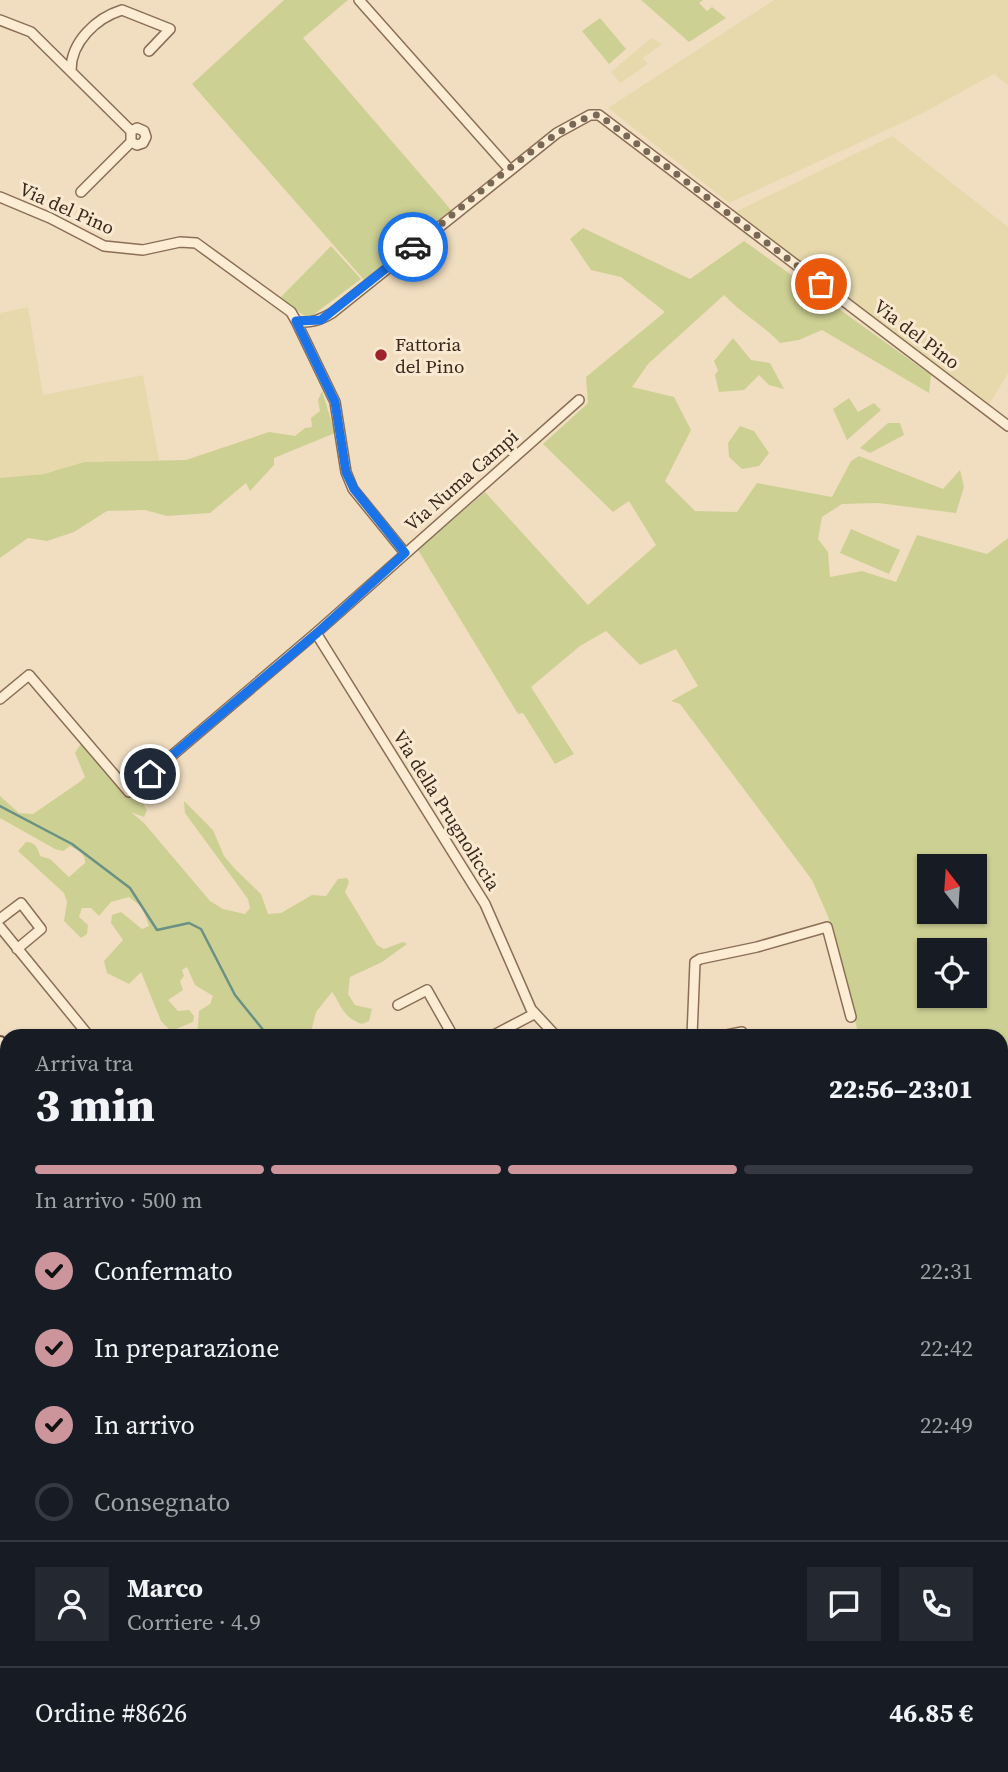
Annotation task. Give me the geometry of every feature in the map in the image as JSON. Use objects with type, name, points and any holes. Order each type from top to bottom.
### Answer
[{"type":"street","points":[[359,0],[510,170]]},
{"type":"street","points":[[71,70],[74,51],[83,35],[112,13],[122,10],[170,29],[149,51]]},
{"type":"street","points":[[0,20],[31,32],[131,131],[131,142],[81,192]]},
{"type":"street","points":[[53,52],[74,51]]},
{"type":"street","name":"Via del Pino","points":[[0,197],[50,218],[104,246],[142,250],[196,243],[291,312],[296,321],[321,320],[510,170],[579,119],[590,115],[606,118],[1008,426]]},
{"type":"street","points":[[131,131],[141,129],[146,137],[141,145],[131,142]]},
{"type":"street","points":[[296,321],[335,402],[346,472],[354,489],[405,553]]},
{"type":"street","name":"Via Numa Campi","points":[[0,699],[29,676],[129,792],[317,633],[579,400]]},
{"type":"street","name":"Via della Prugnoliccia","points":[[317,633],[485,904],[534,1014],[549,1029]]},
{"type":"street","points":[[0,919],[21,903],[41,929],[17,948]]},
{"type":"street","points":[[0,927],[83,1029]]},
{"type":"street","points":[[692,1029],[695,962],[700,958],[757,947],[827,927],[851,1017]]},
{"type":"street","points":[[398,1005],[427,990],[449,1029]]},
{"type":"street","points":[[505,1029],[534,1014]]},
{"type":"shaded area","points":[[774,0],[1008,0],[1008,85],[994,74],[923,113],[729,203],[608,108]]},
{"type":"shaded area","points":[[651,38],[662,44],[643,58],[648,64],[620,83],[611,72]]},
{"type":"shaded area","points":[[892,136],[1008,227],[1008,373],[987,408],[735,212]]},
{"type":"shaded area","points":[[28,307],[43,395],[143,375],[159,460],[84,462],[44,474],[0,478],[0,313]]},
{"type":"green space","points":[[284,0],[348,0],[303,38],[452,211],[423,234],[417,228],[381,255],[385,263],[365,281],[192,84]]},
{"type":"green space","points":[[641,0],[703,0],[699,3],[707,11],[712,7],[726,18],[689,42]]},
{"type":"green space","points":[[600,18],[626,49],[609,64],[582,31]]},
{"type":"green space","points":[[583,228],[690,279],[744,241],[931,375],[929,393],[822,330],[799,340],[780,343],[724,295],[648,364],[632,387],[674,397],[691,430],[665,481],[695,511],[737,512],[757,483],[832,497],[851,461],[859,456],[943,489],[960,470],[964,487],[956,513],[878,503],[842,504],[822,517],[818,539],[828,552],[830,577],[862,571],[896,582],[917,535],[987,554],[1008,538],[1008,1029],[857,1029],[828,916],[812,880],[680,704],[671,701],[698,686],[676,649],[640,665],[606,631],[580,646],[531,687],[574,754],[555,764],[523,713],[518,714],[418,550],[485,492],[588,605],[656,545],[629,501],[613,512],[543,444],[588,403],[586,377],[665,312],[621,277],[591,270],[570,239]]},
{"type":"green space","points":[[331,246],[361,279],[313,315],[306,317],[280,298]]},
{"type":"green space","points":[[733,338],[751,360],[770,363],[784,389],[769,385],[759,375],[744,390],[719,392],[715,375],[718,370],[714,361]]},
{"type":"green space","points":[[322,391],[335,433],[274,458],[274,465],[250,491],[246,483],[210,513],[167,516],[145,510],[107,511],[74,532],[47,541],[28,538],[0,558],[0,478],[44,474],[84,462],[186,460],[269,432],[295,436],[305,428],[312,427],[311,418],[320,411],[318,400]]},
{"type":"green space","points":[[849,398],[858,412],[874,403],[881,410],[847,440],[833,409]]},
{"type":"green space","points":[[888,423],[900,423],[904,435],[870,453],[860,448]]},
{"type":"green space","points":[[740,426],[754,431],[769,453],[759,466],[742,469],[729,457],[728,443]]},
{"type":"green space","points":[[851,529],[900,550],[889,574],[840,553]]},
{"type":"green space","points":[[82,742],[90,749],[105,773],[134,794],[147,810],[144,817],[131,812],[144,823],[210,901],[223,909],[245,914],[250,908],[248,899],[185,813],[184,801],[213,830],[224,856],[261,894],[268,914],[281,913],[312,895],[326,896],[338,879],[347,878],[349,882],[345,892],[377,945],[384,949],[403,942],[407,944],[382,962],[350,977],[348,994],[355,1005],[372,1009],[369,1021],[362,1024],[350,1018],[332,992],[316,1012],[312,1029],[198,1029],[199,1011],[210,1004],[213,996],[195,985],[187,967],[182,970],[184,976],[180,981],[183,990],[168,1000],[178,1011],[189,1010],[194,1016],[193,1022],[169,1029],[161,1021],[141,972],[129,984],[107,973],[104,961],[123,940],[111,923],[112,915],[121,912],[142,929],[149,926],[142,907],[129,897],[111,902],[99,916],[91,908],[82,908],[79,917],[88,925],[87,934],[81,938],[64,921],[67,902],[64,893],[18,851],[26,842],[34,844],[40,856],[50,859],[69,877],[85,863],[83,854],[70,846],[63,851],[55,849],[0,818],[0,796],[19,813],[33,814],[81,781],[85,777],[75,753]]},
{"type":"waterway","points":[[0,806],[72,844],[130,888],[157,930],[189,923],[201,929],[235,995],[262,1029]]},
{"type":"way so far","points":[[413,247],[557,132],[579,119],[599,115],[821,284]]},
{"type":"place","name":"Fattoria del Pino","points":[[381,355]]},
{"type":"route","points":[[150,774],[317,633],[405,553],[354,489],[346,472],[335,402],[296,321],[304,323],[321,320],[413,247]]}]
